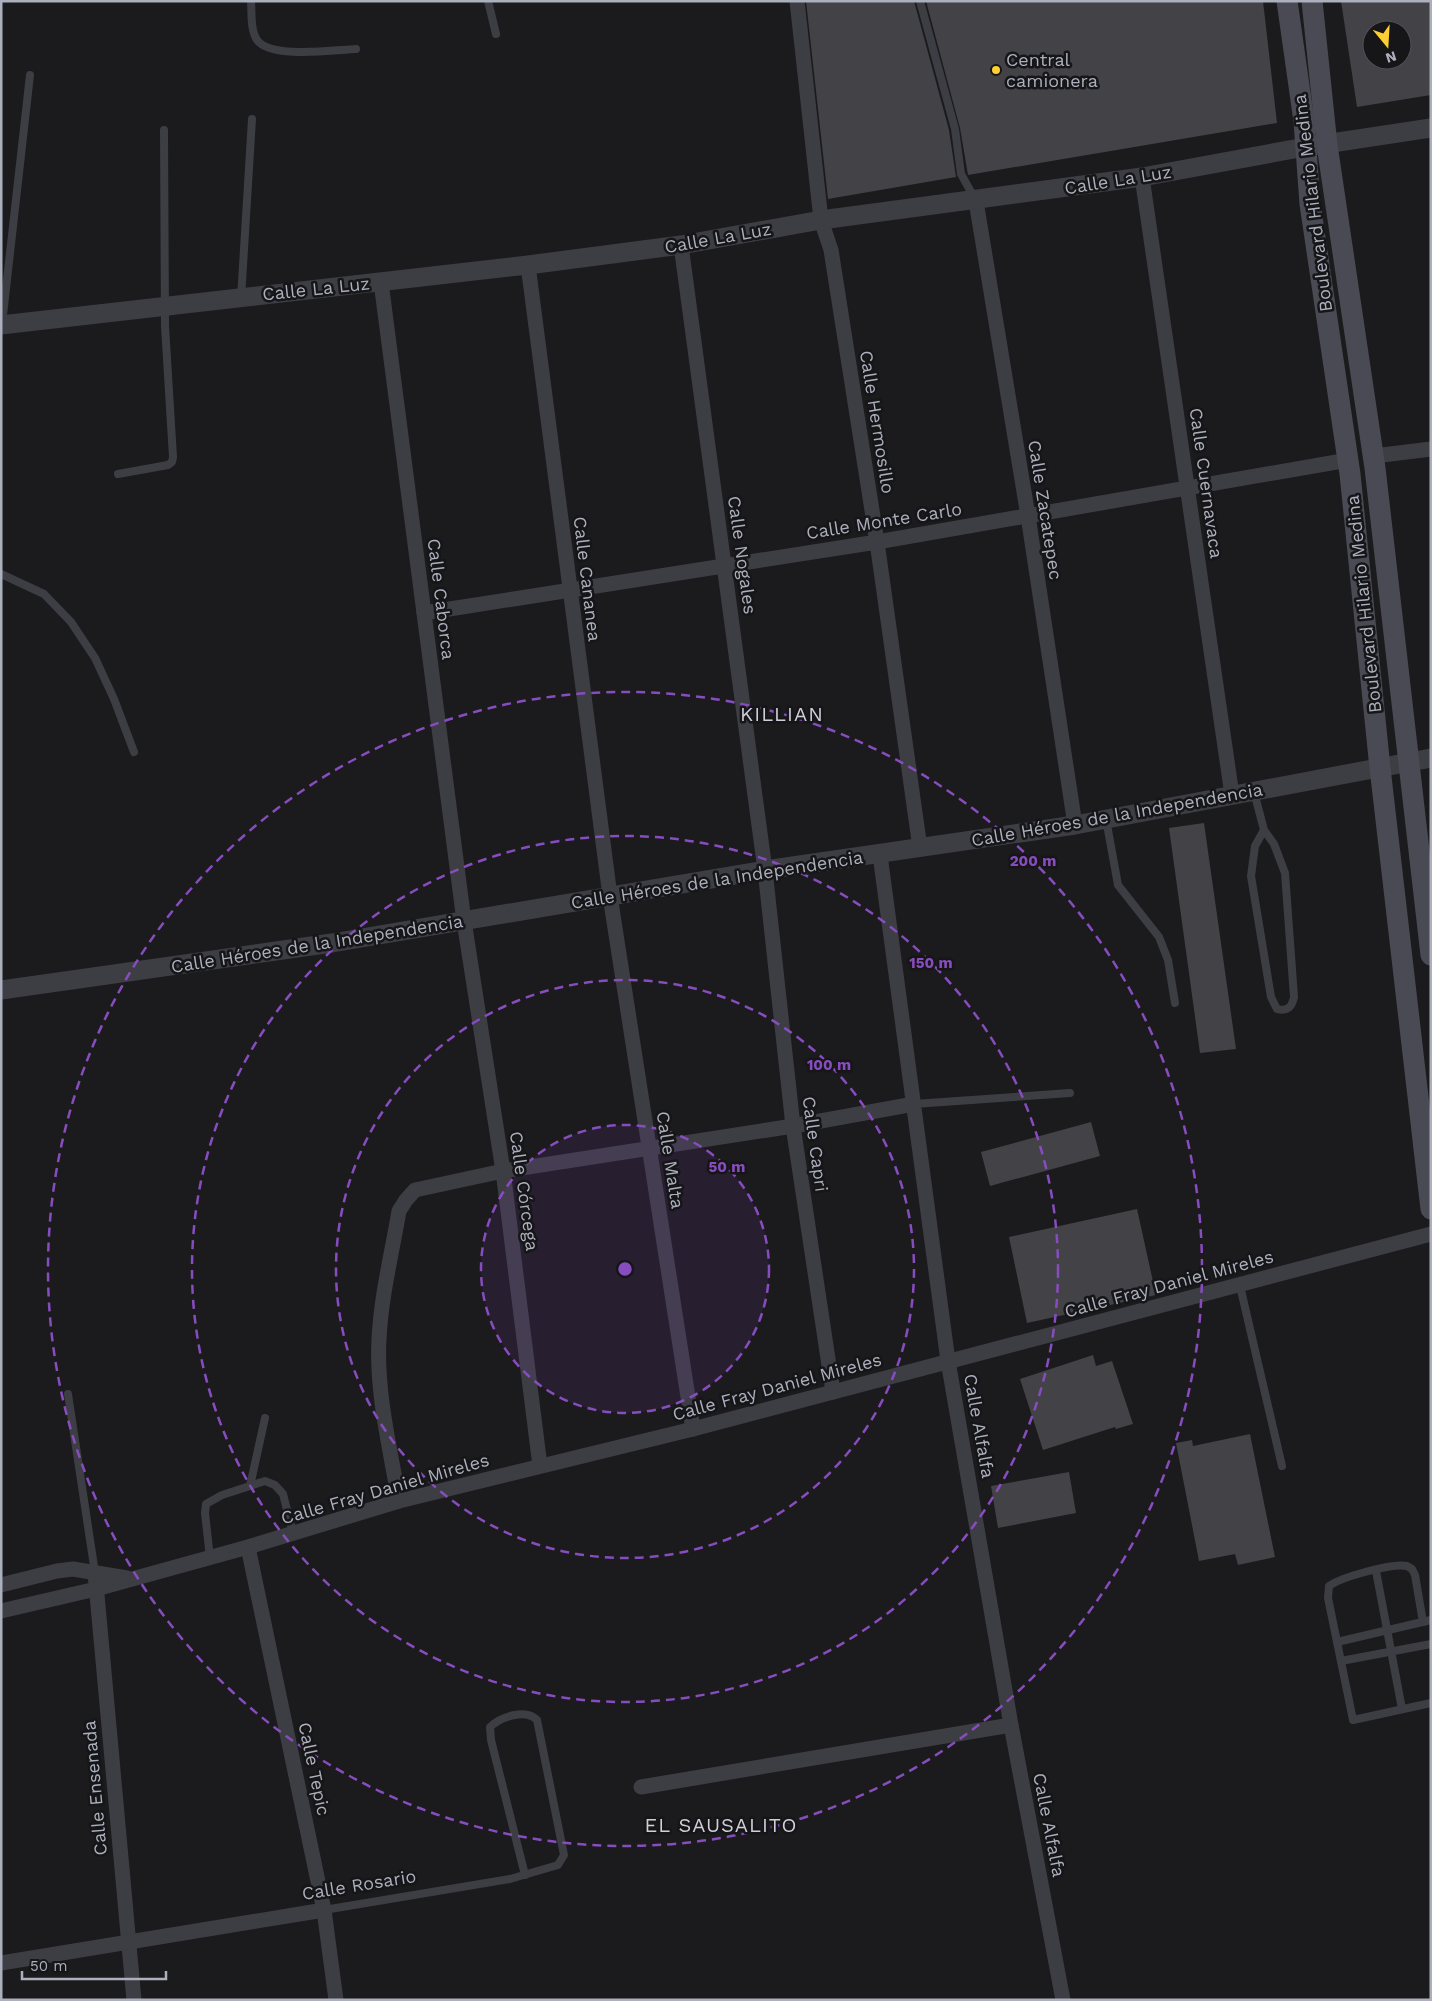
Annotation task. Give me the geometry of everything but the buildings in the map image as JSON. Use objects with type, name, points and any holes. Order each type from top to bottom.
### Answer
[{"type":"main road","name":"Boulevard Hilario Medina","points":[[1287,1],[1306,148],[1310,204],[1348,460],[1380,768],[1431,1209]]},
{"type":"main road","name":"Boulevard Hilario Medina","points":[[1312,1],[1327,144],[1374,456],[1431,955]]},
{"type":"street","name":"Calle Hermosillo","points":[[797,1],[821,220],[831,250],[877,542],[920,848]]},
{"type":"street","name":"Calle La Luz","points":[[2,324],[528,265],[681,245],[821,220],[1142,177],[1327,144],[1431,128]]},
{"type":"street","name":"Calle Cuernavaca","points":[[1142,177],[1232,794]]},
{"type":"street","name":"Calle Zacatepec","points":[[976,200],[1028,516],[1075,826]]},
{"type":"street","name":"Calle Nogales","points":[[681,245],[765,870]]},
{"type":"street","name":"Calle Cananea","points":[[528,265],[610,896]]},
{"type":"street","name":"Calle Caborca","points":[[381,282],[464,921]]},
{"type":"street","points":[[1374,456],[1431,449]]},
{"type":"street","name":"Calle Monte Carlo","points":[[424,613],[877,542],[1348,460]]},
{"type":"street","name":"Calle Héroes de la Independencia","points":[[1,990],[332,943],[765,870],[1075,826],[1232,794],[1431,758]]},
{"type":"street","name":"Calle Alfalfa","points":[[880,855],[948,1361],[1011,1725],[1063,2000]]},
{"type":"street","name":"Calle Capri","points":[[765,870],[793,1126],[833,1392]]},
{"type":"street","name":"Calle Malta","points":[[610,896],[693,1429]]},
{"type":"street","name":"Calle Córcega","points":[[464,921],[503,1171],[540,1466]]},
{"type":"street","points":[[399,1501],[386,1430],[379,1370],[380,1313],[400,1211],[406,1200],[415,1190],[430,1185],[503,1171],[793,1126],[914,1104]]},
{"type":"street","name":"Calle Fray Daniel Mireles","points":[[1,1610],[96,1588],[248,1548],[399,1501],[693,1429],[1431,1234]]},
{"type":"street","name":"Calle Tepic","points":[[248,1548],[324,1910],[336,2000]]},
{"type":"street","name":"Calle Fray Daniel Mireles","points":[[1,1585],[57,1571],[73,1569],[134,1578]]},
{"type":"street","name":"Calle Ensenada","points":[[95,1573],[134,2000]]},
{"type":"street","points":[[642,1787],[1011,1725]]},
{"type":"street","name":"Calle Rosario","points":[[1,1963],[128,1940],[324,1910]]},
{"type":"lane","points":[[251,1],[253,30],[258,40],[266,47],[282,52],[356,49]]},
{"type":"lane","points":[[488,1],[496,34]]},
{"type":"lane","points":[[920,1],[955,129],[961,174],[976,200]]},
{"type":"lane","points":[[2,324],[30,76]]},
{"type":"lane","points":[[241,298],[252,120]]},
{"type":"lane","points":[[118,474],[168,465],[172,462],[165,306],[164,130]]},
{"type":"lane","points":[[1,574],[44,594],[71,622],[95,658],[114,699],[134,752]]},
{"type":"lane","points":[[1253,791],[1264,830],[1274,844],[1285,873],[1294,997],[1293,1004],[1283,1011],[1277,1009],[1271,998],[1251,876],[1255,846],[1264,830]]},
{"type":"lane","points":[[1106,820],[1118,885],[1159,937],[1168,960],[1175,1003]]},
{"type":"lane","points":[[914,1104],[1070,1093]]},
{"type":"lane","points":[[1240,1286],[1282,1466]]},
{"type":"lane","points":[[68,1394],[95,1573]]},
{"type":"lane","points":[[250,1486],[265,1418]]},
{"type":"lane","points":[[210,1558],[204,1513],[206,1504],[222,1495],[265,1481],[275,1485],[283,1494],[293,1533]]},
{"type":"lane","points":[[1337,1642],[1427,1621],[1412,1569],[1401,1565],[1335,1582],[1329,1586],[1328,1598],[1337,1642],[1341,1661],[1353,1720],[1431,1703]]},
{"type":"lane","points":[[1376,1570],[1402,1709]]},
{"type":"lane","points":[[1341,1661],[1431,1644]]},
{"type":"lane","name":"Calle Rosario","points":[[324,1910],[525,1875],[558,1865],[564,1855],[537,1720],[532,1715],[524,1713],[496,1722],[490,1727],[490,1740],[525,1875]]},
{"type":"place","name":"Central camionera","points":[[996,70]]},
{"type":"district","name":"KILLIAN","points":[[782,714]]},
{"type":"district","name":"EL SAUSALITO","points":[[721,1825]]}]
